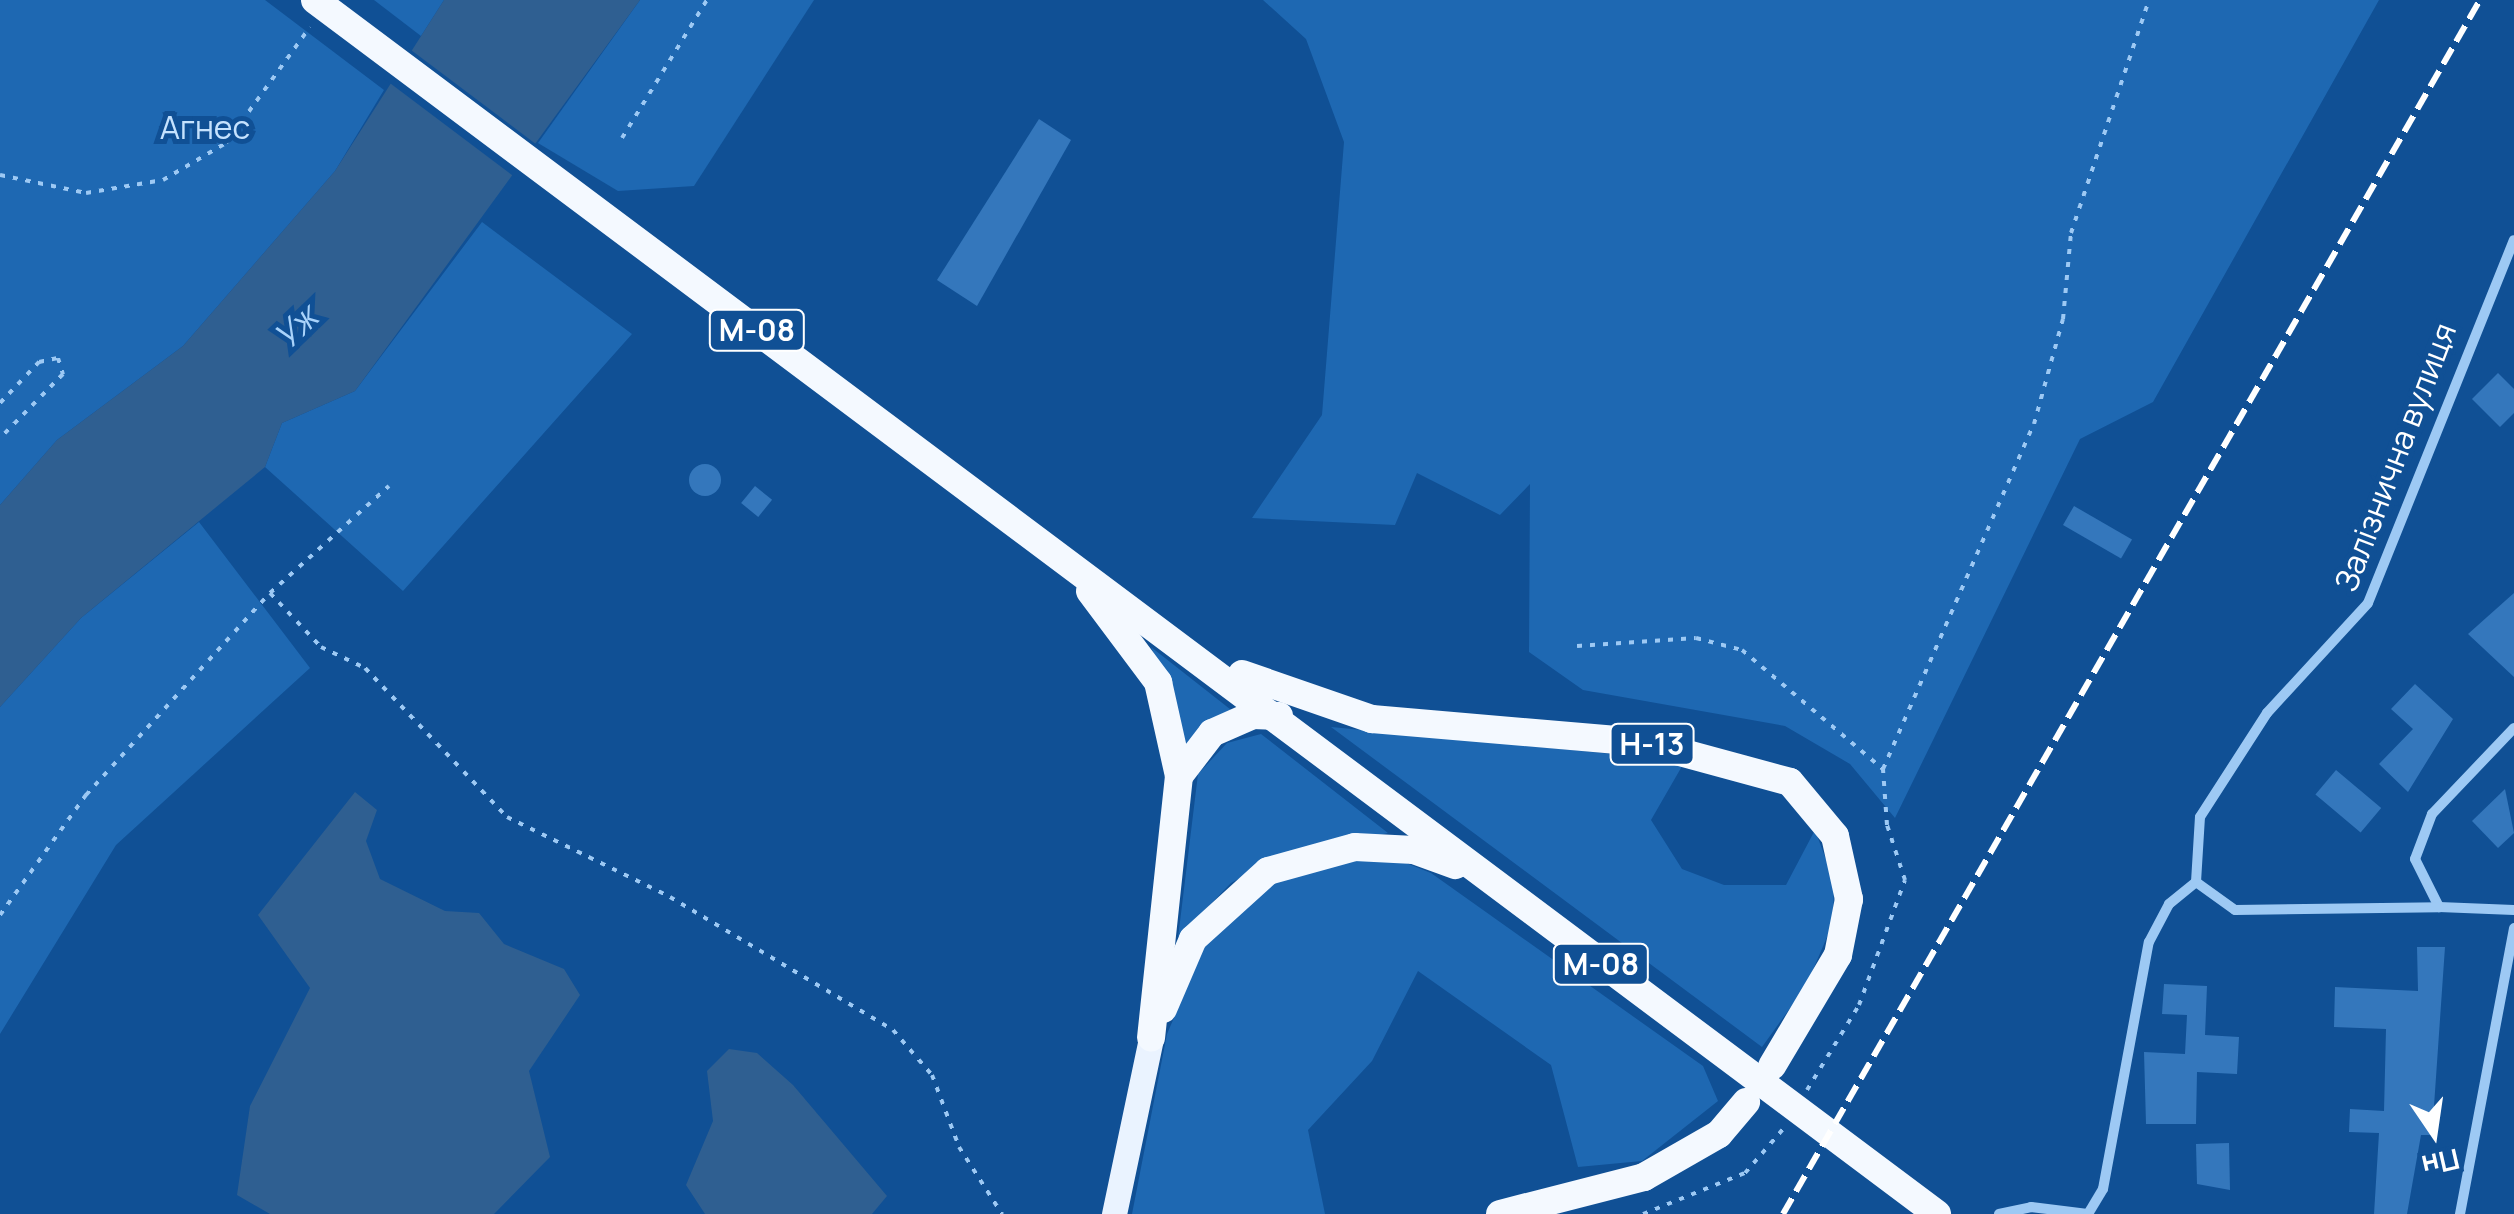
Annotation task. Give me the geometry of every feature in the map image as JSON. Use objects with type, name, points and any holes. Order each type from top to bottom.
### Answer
[{"type":"highway","name":"М-08","points":[[319,3],[1280,716],[1480,875],[1937,1214]]},
{"type":"highway","points":[[1056,552],[1142,651],[1180,776],[1151,1038]]},
{"type":"highway","name":"Н-13","points":[[1199,656],[1372,720],[1643,742],[1790,782],[1835,836],[1850,899],[1838,955],[1772,1066]]},
{"type":"highway","points":[[1180,776],[1212,734],[1253,715],[1280,716]]},
{"type":"highway","points":[[1151,1038],[1192,938],[1268,871],[1388,846],[1480,875]]},
{"type":"highway","points":[[1500,1214],[1644,1177],[1719,1134],[1746,1102]]},
{"type":"main road","points":[[1114,1214],[1151,1038]]},
{"type":"street","name":"Залізнична вулиця","points":[[2196,882],[2192,841],[2224,774],[2356,619],[2387,566],[2472,328],[2514,240]]},
{"type":"street","points":[[2439,906],[2415,859],[2422,831],[2514,728]]},
{"type":"street","points":[[1999,1214],[2060,1207],[2088,1214],[2103,1189],[2149,942],[2168,904],[2196,882],[2236,910],[2439,906],[2514,910]]},
{"type":"street","points":[[2460,1214],[2514,928]]},
{"type":"path","points":[[622,138],[706,0]]},
{"type":"path","points":[[1797,1106],[1859,1004],[1906,880],[1887,825],[1884,769],[2034,424],[2063,319],[2071,233],[2149,0]]},
{"type":"path","points":[[0,174],[86,193],[162,180],[226,143],[319,3]]},
{"type":"path","points":[[0,403],[38,362],[58,358],[63,374],[0,438]]},
{"type":"path","points":[[0,915],[86,795],[270,594],[389,486]]},
{"type":"path","points":[[270,594],[321,647],[365,668],[507,817],[670,897],[893,1030],[932,1075],[959,1147],[1002,1214]]},
{"type":"path","points":[[1577,646],[1696,638],[1742,650],[1884,769]]},
{"type":"path","points":[[1643,1214],[1745,1174],[1787,1124]]},
{"type":"green space","name":"Агнес","points":[[0,0],[265,0],[384,90],[335,171],[183,346],[57,440],[0,505]]},
{"type":"green space","points":[[374,0],[444,0],[421,36]]},
{"type":"green space","points":[[640,0],[814,0],[694,186],[618,191],[538,143]]},
{"type":"green space","points":[[1263,0],[2379,0],[2153,402],[2080,439],[1895,818],[1850,764],[1785,726],[1583,690],[1529,652],[1530,484],[1500,515],[1417,473],[1395,525],[1252,518],[1322,415],[1344,142],[1306,39]]},
{"type":"green space","points":[[482,222],[632,334],[403,591],[265,467],[282,423],[355,391]]},
{"type":"green space","points":[[199,522],[310,668],[116,845],[0,1034],[0,707],[81,618]]},
{"type":"green space","points":[[1151,647],[1235,713],[1184,750],[1164,677]]},
{"type":"green space","points":[[1331,727],[1685,761],[1651,820],[1682,869],[1724,885],[1786,885],[1815,830],[1834,881],[1833,923],[1806,986],[1762,1047]]},
{"type":"green space","points":[[1261,734],[1388,833],[1278,857],[1231,883],[1178,938],[1198,774],[1227,743]]},
{"type":"green space","points":[[1386,855],[1431,873],[1703,1066],[1718,1101],[1642,1161],[1578,1167],[1551,1065],[1418,971],[1372,1061],[1308,1130],[1325,1214],[1132,1214],[1167,1034],[1214,924],[1283,874]]},
{"type":"water","name":"Уж","points":[[444,0],[640,0],[355,391],[282,423],[265,467],[81,618],[0,707],[0,505],[57,440],[183,346],[335,171]]},
{"type":"water","points":[[355,792],[377,810],[366,841],[380,879],[445,911],[479,913],[504,944],[564,969],[580,995],[529,1071],[550,1157],[494,1214],[270,1214],[237,1195],[250,1106],[310,988],[258,915]]},
{"type":"water","points":[[729,1049],[757,1053],[793,1085],[887,1196],[872,1214],[705,1214],[686,1185],[713,1121],[707,1071]]},
{"type":"pier","points":[[407,47],[540,148],[517,179],[384,78]]},
{"type":"building","points":[[1039,119],[1071,140],[977,306],[937,280]]},
{"type":"building","points":[[2498,373],[2514,389],[2514,413],[2500,427],[2472,399]]},
{"type":"building","points":[[705,464],[717,468],[721,480],[717,492],[705,496],[693,492],[689,480],[693,468]]},
{"type":"building","points":[[755,486],[772,500],[758,517],[741,503]]},
{"type":"building","points":[[2074,506],[2132,540],[2121,559],[2063,525]]},
{"type":"building","points":[[2514,593],[2514,677],[2468,634]]},
{"type":"building","points":[[2415,684],[2453,719],[2408,792],[2379,764],[2413,729],[2391,709]]},
{"type":"building","points":[[2336,770],[2381,808],[2361,832],[2315,795]]},
{"type":"building","points":[[2505,789],[2514,833],[2498,848],[2472,821]]},
{"type":"building","points":[[2417,947],[2445,947],[2432,1135],[2421,1135],[2407,1214],[2374,1214],[2379,1133],[2349,1132],[2350,1109],[2384,1111],[2386,1029],[2334,1027],[2335,987],[2418,991]]},
{"type":"building","points":[[2164,984],[2207,986],[2205,1035],[2239,1037],[2237,1074],[2197,1072],[2196,1124],[2146,1124],[2144,1052],[2185,1054],[2187,1015],[2162,1014]]},
{"type":"building","points":[[2229,1143],[2230,1190],[2197,1184],[2196,1144]]},
{"type":"railway","points":[[1783,1214],[2480,0]]}]
